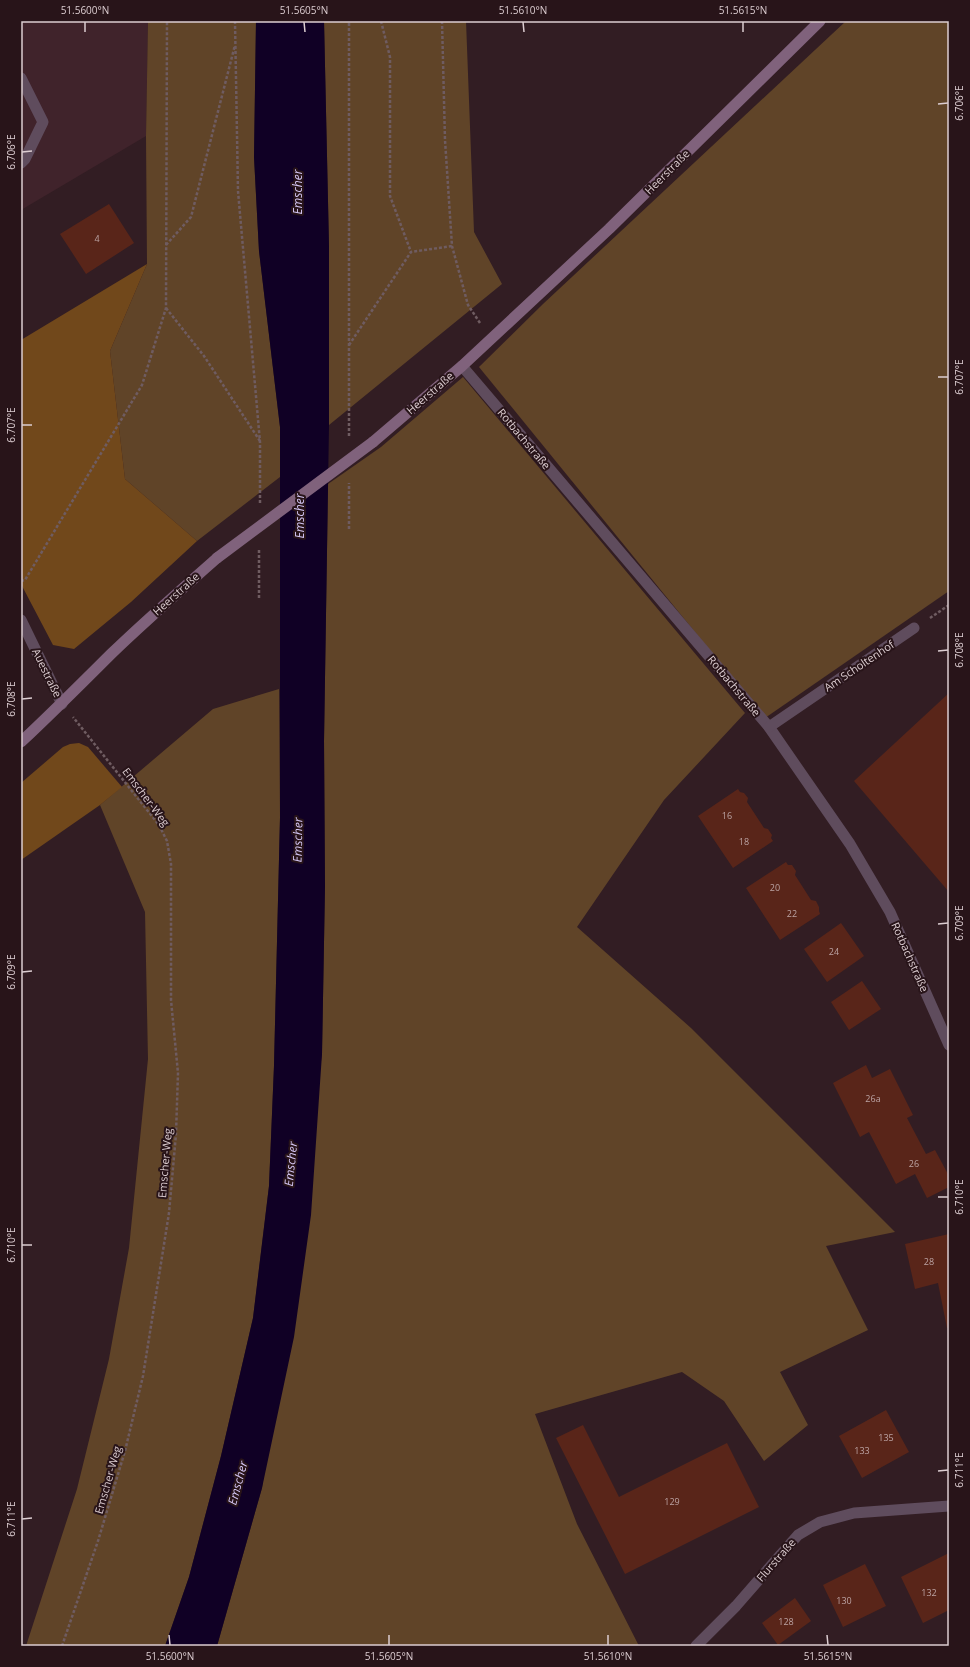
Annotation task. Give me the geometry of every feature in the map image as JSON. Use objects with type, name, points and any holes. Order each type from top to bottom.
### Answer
[{"type":"main road","name":"Heerstraße","points":[[21,742],[62,704],[111,654],[217,558],[373,442],[462,366],[609,229],[820,21]]},
{"type":"street","points":[[21,78],[43,122],[25,159],[21,163]]},
{"type":"street","name":"Rotbachstraße","points":[[462,366],[769,727],[850,844],[890,912],[949,1045]]},
{"type":"street","name":"Auestraße","points":[[21,620],[62,704]]},
{"type":"street","name":"Am Scholtenhof","points":[[769,727],[914,628]]},
{"type":"street","name":"Flurstraße","points":[[696,1646],[736,1606],[798,1535],[820,1522],[854,1513],[949,1506]]},
{"type":"path","points":[[21,581],[24,580],[142,385],[166,308],[166,21]]},
{"type":"path","points":[[235,21],[238,191],[260,442],[260,504]]},
{"type":"path","points":[[349,21],[349,441]]},
{"type":"path","points":[[381,21],[390,57],[390,196],[411,252]]},
{"type":"path","points":[[442,21],[445,140],[452,246],[468,305],[491,339]]},
{"type":"path","points":[[166,245],[192,217],[236,41]]},
{"type":"path","points":[[349,346],[411,252],[452,246]]},
{"type":"path","points":[[166,308],[204,356],[260,442]]},
{"type":"path","points":[[349,481],[349,529]]},
{"type":"path","points":[[259,543],[259,598]]},
{"type":"path","points":[[914,628],[949,605]]},
{"type":"path","name":"Emscher-Weg","points":[[62,704],[159,825],[167,841],[171,864],[171,1000],[178,1072],[176,1134],[169,1213],[143,1376],[125,1451],[98,1541],[62,1646]]},
{"type":"shaded area","points":[[21,21],[148,21],[146,136],[21,210]]},
{"type":"shaded area","points":[[148,21],[256,21],[254,157],[259,251],[280,427],[280,477],[197,541],[125,479],[110,351],[147,264],[146,136]]},
{"type":"shaded area","points":[[324,21],[466,21],[474,232],[502,284],[329,425],[329,247]]},
{"type":"shaded area","points":[[846,21],[949,21],[949,591],[765,718],[479,367],[543,304]]},
{"type":"shaded area","points":[[147,264],[110,351],[125,479],[197,541],[131,602],[74,649],[53,645],[21,584],[21,340]]},
{"type":"shaded area","points":[[463,377],[745,713],[664,800],[577,927],[691,1028],[895,1232],[826,1246],[868,1330],[780,1372],[808,1425],[764,1461],[724,1401],[682,1372],[535,1414],[577,1524],[639,1646],[217,1646],[262,1488],[322,1054],[325,886],[324,741],[328,484],[381,447]]},
{"type":"shaded area","points":[[279,689],[280,818],[274,1066],[269,1186],[253,1318],[221,1456],[189,1577],[165,1646],[26,1646],[77,1489],[109,1359],[129,1248],[148,1059],[145,912],[100,805],[213,709]]},
{"type":"shaded area","points":[[79,743],[88,747],[122,787],[100,805],[21,860],[21,783],[63,747],[70,744]]},
{"type":"water","name":"Emscher","points":[[256,21],[324,21],[329,247],[329,425],[324,741],[325,886],[322,1054],[311,1215],[294,1337],[262,1488],[217,1646],[165,1646],[189,1577],[221,1456],[253,1318],[269,1186],[274,1066],[280,818],[280,427],[259,251],[254,157]]},
{"type":"building","points":[[109,204],[134,243],[86,274],[60,234]]},
{"type":"building","points":[[949,693],[949,892],[854,781]]},
{"type":"building","points":[[738,789],[748,798],[747,802],[764,828],[768,829],[772,835],[771,838],[773,841],[733,868],[698,816]]},
{"type":"building","points":[[786,862],[788,865],[792,865],[796,871],[795,875],[811,900],[816,901],[820,914],[780,940],[746,888]]},
{"type":"building","points":[[841,923],[864,956],[827,982],[804,949]]},
{"type":"building","points":[[862,981],[881,1009],[849,1030],[831,1002]]},
{"type":"building","points":[[866,1065],[872,1078],[890,1069],[913,1115],[907,1118],[926,1154],[935,1150],[949,1176],[949,1187],[927,1198],[915,1174],[896,1184],[869,1132],[860,1137],[833,1083]]},
{"type":"building","points":[[949,1234],[949,1328],[947,1328],[938,1283],[915,1289],[905,1244]]},
{"type":"building","points":[[886,1410],[909,1452],[862,1478],[839,1436]]},
{"type":"building","points":[[583,1425],[619,1497],[727,1443],[759,1507],[625,1574],[556,1438]]},
{"type":"building","points":[[949,1553],[949,1610],[923,1623],[901,1577]]},
{"type":"building","points":[[865,1564],[886,1606],[843,1627],[823,1585]]},
{"type":"building","points":[[795,1598],[811,1621],[778,1645],[762,1623]]}]
